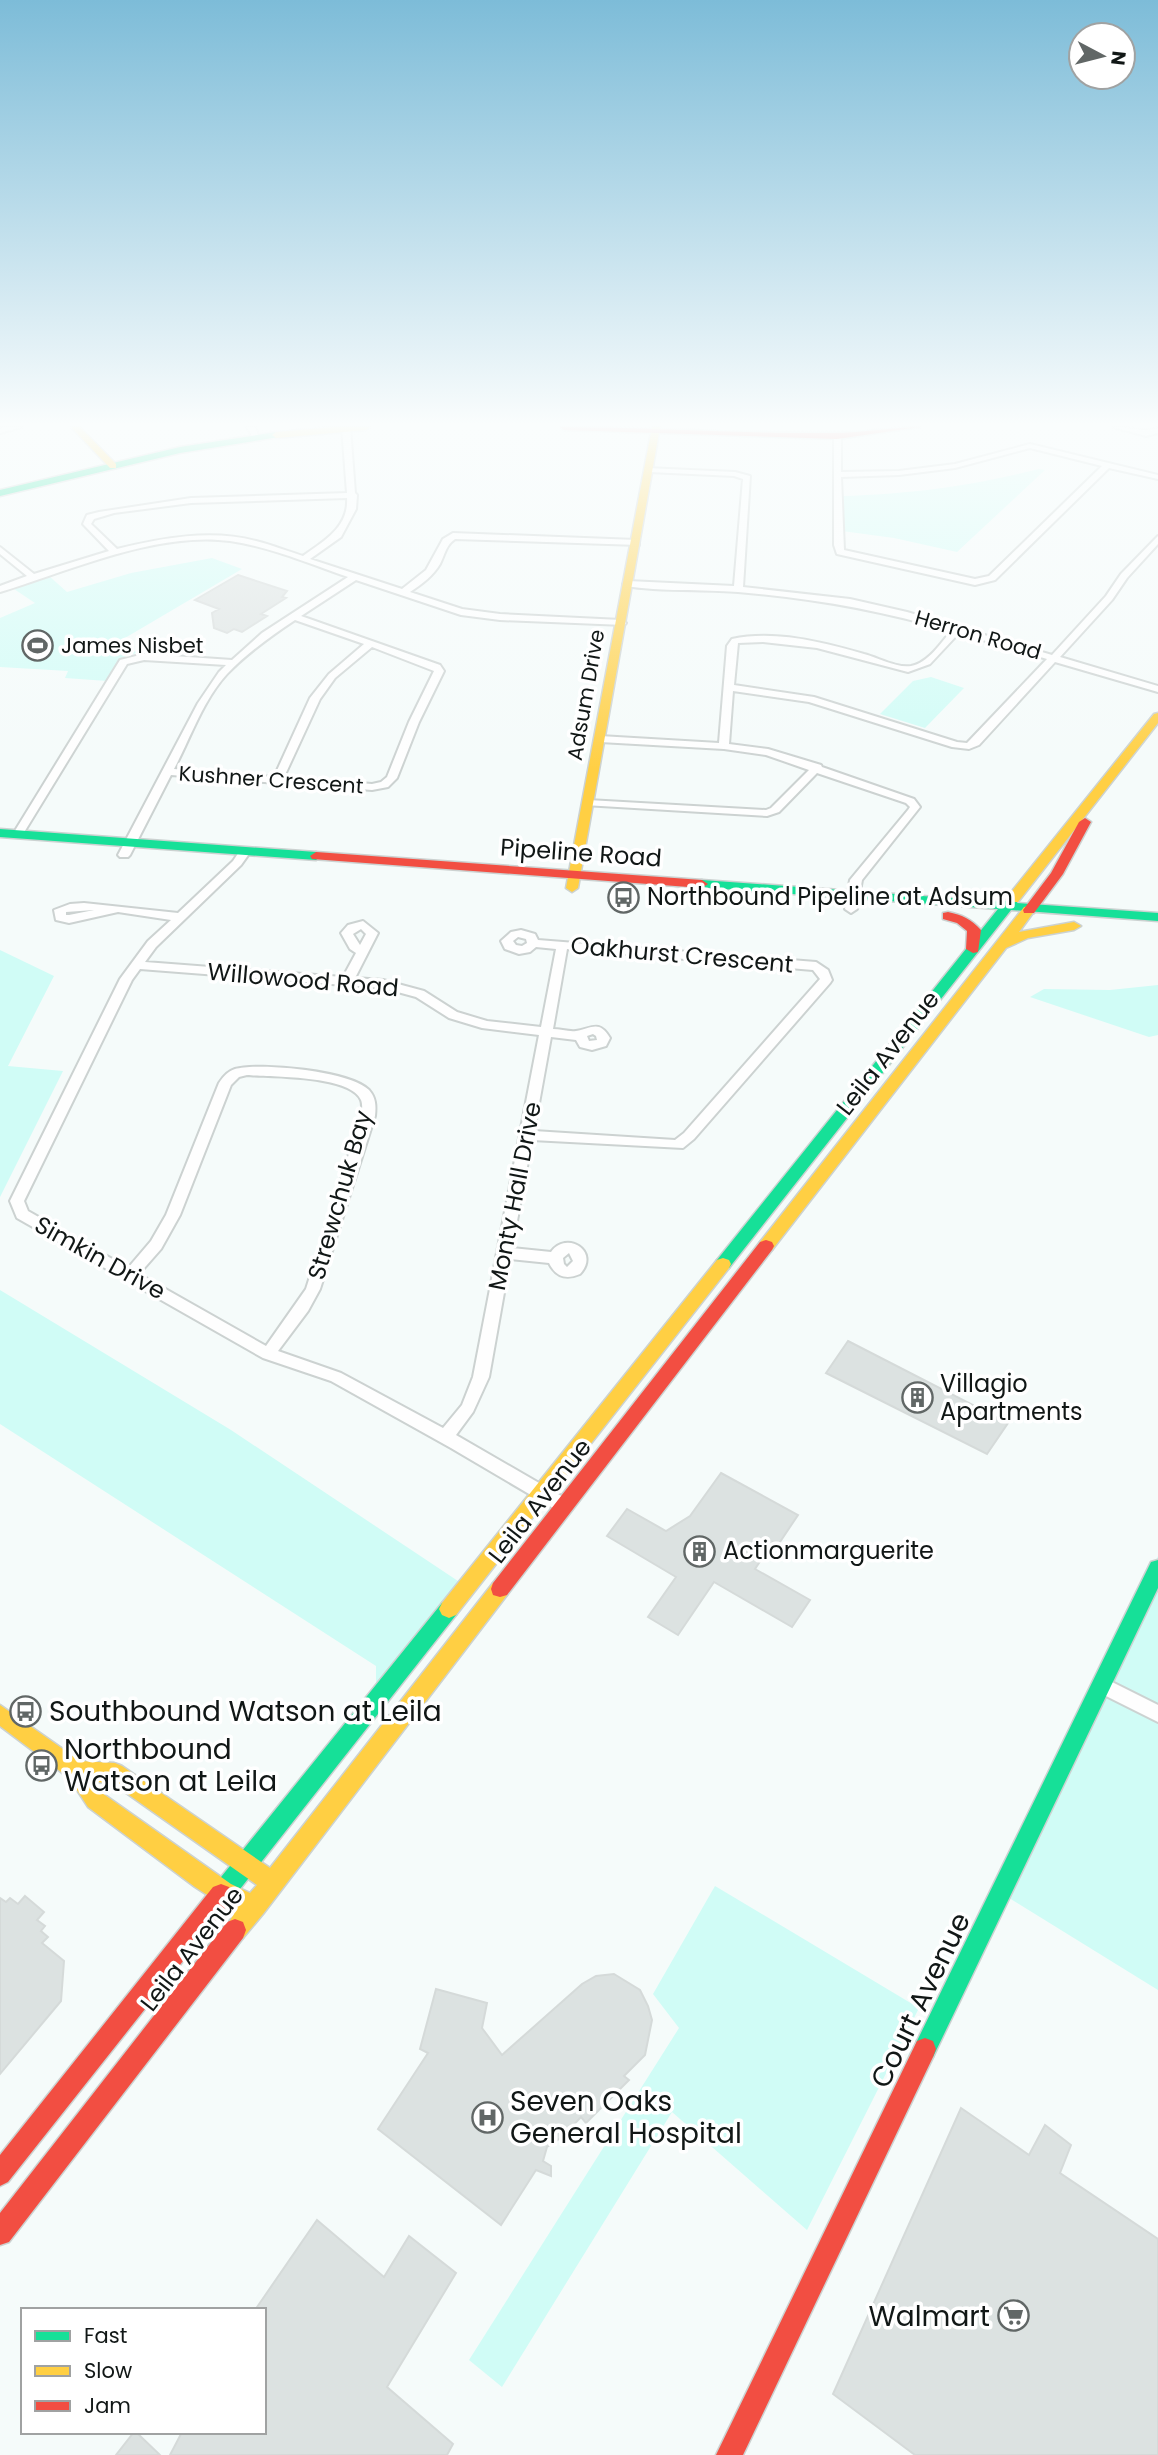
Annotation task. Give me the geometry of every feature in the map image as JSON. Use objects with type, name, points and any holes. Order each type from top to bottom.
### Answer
[{"type":"street","points":[[105,542],[116,553]]},
{"type":"street","points":[[0,589],[116,553],[178,542]]},
{"type":"street","points":[[249,542],[451,609],[484,615],[621,623]]},
{"type":"street","points":[[303,560],[330,542]]},
{"type":"street","points":[[403,593],[426,576],[436,563],[445,542]]},
{"type":"street","points":[[599,542],[636,543]]},
{"type":"street","points":[[738,589],[742,542]]},
{"type":"street","points":[[838,542],[840,552],[984,582],[992,578],[1029,542]]},
{"type":"street","points":[[728,687],[810,699],[956,745],[969,746],[975,743],[1054,657],[1156,542]]},
{"type":"street","name":"Adsum Drive","points":[[573,882],[636,543]]},
{"type":"street","points":[[0,550],[33,577]]},
{"type":"street","points":[[127,849],[203,703],[232,663],[265,635],[355,577]]},
{"type":"street","name":"Herron Road","points":[[628,584],[738,589],[850,602],[958,629],[1158,689]]},
{"type":"street","name":"Kushner Crescent","points":[[168,772],[372,787],[384,785],[391,778],[439,671],[431,664],[293,616]]},
{"type":"street","points":[[724,746],[732,646],[735,640],[754,638],[803,644],[859,654],[907,669],[923,664],[958,629]]},
{"type":"street","points":[[278,780],[315,698],[332,676],[371,643]]},
{"type":"street","points":[[4,837],[123,662],[144,657],[232,663]]},
{"type":"street","name":"Leila Avenue","points":[[0,2174],[1158,716]]},
{"type":"street","points":[[600,739],[724,746],[768,752],[910,801],[915,807],[856,880],[851,902]]},
{"type":"street","points":[[588,803],[767,813],[775,810],[817,767]]},
{"type":"street","name":"Leila Avenue","points":[[0,2233],[1019,920],[1061,871],[1101,788]]},
{"type":"street","name":"Pipeline Road","points":[[4,837],[127,849],[851,902],[970,904],[1158,917]]},
{"type":"street","name":"Simkin Drive","points":[[241,857],[152,944],[136,965],[110,1007],[16,1204],[22,1214],[268,1354],[336,1377],[564,1506]]},
{"type":"street","points":[[970,904],[1005,893],[1028,881]]},
{"type":"street","name":"Pipeline Road","points":[[851,902],[948,916],[1074,926],[1158,924]]},
{"type":"street","points":[[114,910],[179,917]]},
{"type":"street","points":[[948,916],[962,920],[974,930],[973,949]]},
{"type":"street","points":[[998,948],[1027,933],[1074,926]]},
{"type":"street","name":"Oakhurst Crescent","points":[[526,1135],[678,1144],[689,1136],[826,980],[824,973],[816,966],[533,943]]},
{"type":"street","name":"Monty Hall Drive","points":[[445,1437],[468,1408],[481,1377],[562,946]]},
{"type":"street","points":[[347,981],[362,952]]},
{"type":"street","name":"Willowood Road","points":[[136,965],[347,981],[403,988],[420,994],[453,1015],[486,1026],[581,1037]]},
{"type":"street","name":"Strewchuk Bay","points":[[130,1275],[165,1231],[225,1083],[235,1073],[247,1071],[331,1078],[356,1086],[365,1094],[369,1105],[368,1116],[320,1270],[303,1307],[268,1354]]},
{"type":"street","points":[[503,1253],[554,1258]]},
{"type":"street","name":"Court Avenue","points":[[729,2455],[1158,1568]]},
{"type":"street","points":[[1102,1685],[1158,1714]]},
{"type":"street","points":[[0,1714],[76,1771],[95,1800],[223,1892],[255,1906]]},
{"type":"street","points":[[76,1771],[115,1773],[273,1882]]},
{"type":"shaded area","points":[[910,542],[968,542],[957,552]]},
{"type":"shaded area","points":[[212,558],[242,569],[108,648],[139,652],[122,658],[107,681],[65,678],[68,671],[0,667],[0,618],[35,603],[11,587],[48,575],[67,592],[131,573]]},
{"type":"shaded area","points":[[931,677],[964,688],[925,728],[880,714],[913,681]]},
{"type":"shaded area","points":[[0,950],[54,976],[8,1066],[63,1071],[0,1197]]},
{"type":"shaded area","points":[[1158,985],[1158,1035],[1149,1037],[1030,997],[1044,989],[1110,990]]},
{"type":"shaded area","points":[[0,1290],[231,1430],[461,1583],[376,1689],[376,1666],[0,1424]]},
{"type":"shaded area","points":[[1158,1556],[1158,1990],[1001,1893]]},
{"type":"shaded area","points":[[715,1886],[919,2008],[807,2230],[672,2112],[502,2387],[469,2360],[679,2028],[653,1994]]},
{"type":"building","points":[[238,575],[287,591],[282,597],[286,598],[261,614],[267,616],[242,632],[234,629],[227,633],[214,628],[212,613],[219,609],[195,600]]},
{"type":"building","name":"Villagio Apartments","points":[[848,1341],[1008,1423],[987,1454],[826,1373]]},
{"type":"building","name":"Actionmarguerite","points":[[721,1473],[798,1515],[778,1545],[773,1542],[755,1569],[810,1600],[792,1627],[714,1582],[678,1635],[648,1617],[676,1577],[607,1536],[627,1509],[666,1531],[690,1516]]},
{"type":"building","points":[[25,1896],[44,1912],[37,1920],[45,1926],[41,1931],[48,1937],[42,1943],[64,1961],[61,2001],[0,2074],[0,1898],[6,1902],[10,1898],[18,1904]]},
{"type":"building","points":[[614,1974],[640,1990],[648,2006],[652,2020],[645,2055],[624,2076],[629,2080],[586,2123],[581,2117],[562,2137],[547,2147],[543,2161],[551,2166],[551,2176],[536,2170],[501,2225],[378,2129],[428,2053],[420,2049],[436,1989],[487,2003],[482,2028],[502,2055],[582,1984],[596,1976]]},
{"type":"building","name":"Walmart","points":[[961,2108],[1029,2155],[1045,2125],[1071,2145],[1060,2173],[1158,2239],[1158,2455],[915,2455],[833,2394]]},
{"type":"building","points":[[317,2220],[384,2277],[409,2236],[456,2273],[387,2387],[453,2444],[447,2455],[170,2455],[181,2434],[266,2434],[266,2308],[256,2308]]},
{"type":"building","points":[[132,2434],[138,2434],[160,2455],[116,2455]]},
{"type":"traffic: fast","points":[[0,833],[316,856]]},
{"type":"traffic: fast","points":[[702,884],[1158,917]]},
{"type":"traffic: fast","points":[[723,1264],[1013,899]]},
{"type":"traffic: fast","points":[[925,2049],[1158,1568]]},
{"type":"traffic: fast","points":[[221,1895],[449,1609]]},
{"type":"traffic: slow","points":[[572,888],[635,542]]},
{"type":"traffic: slow","points":[[1013,899],[1158,716]]},
{"type":"traffic: slow","points":[[766,1246],[1029,910]]},
{"type":"traffic: slow","points":[[1003,945],[1025,934],[1074,926]]},
{"type":"traffic: slow","points":[[449,1609],[723,1264]]},
{"type":"traffic: slow","points":[[235,1930],[500,1589]]},
{"type":"traffic: slow","points":[[0,1714],[76,1771],[95,1800],[203,1879],[223,1892],[255,1906]]},
{"type":"traffic: slow","points":[[76,1771],[115,1773],[273,1883]]},
{"type":"traffic: jam","points":[[1029,910],[1057,874],[1085,822]]},
{"type":"traffic: jam","points":[[316,856],[702,884]]},
{"type":"traffic: jam","points":[[948,916],[962,920],[974,930],[973,949]]},
{"type":"traffic: jam","points":[[500,1589],[766,1246]]},
{"type":"traffic: jam","points":[[0,2174],[221,1895]]},
{"type":"traffic: jam","points":[[0,2233],[235,1930]]},
{"type":"traffic: jam","points":[[729,2455],[925,2049]]},
{"type":"place","name":"James Nisbet","points":[[38,646]]},
{"type":"place","name":"Northbound Pipeline at Adsum","points":[[624,897]]},
{"type":"place","name":"Villagio Apartments","points":[[917,1398]]},
{"type":"place","name":"Actionmarguerite","points":[[700,1551]]},
{"type":"place","name":"Southbound Watson at Leila","points":[[26,1711]]},
{"type":"place","name":"Northbound Watson at Leila","points":[[41,1765]]},
{"type":"place","name":"Seven Oaks General Hospital","points":[[487,2117]]},
{"type":"place","name":"Walmart","points":[[1013,2316]]}]
